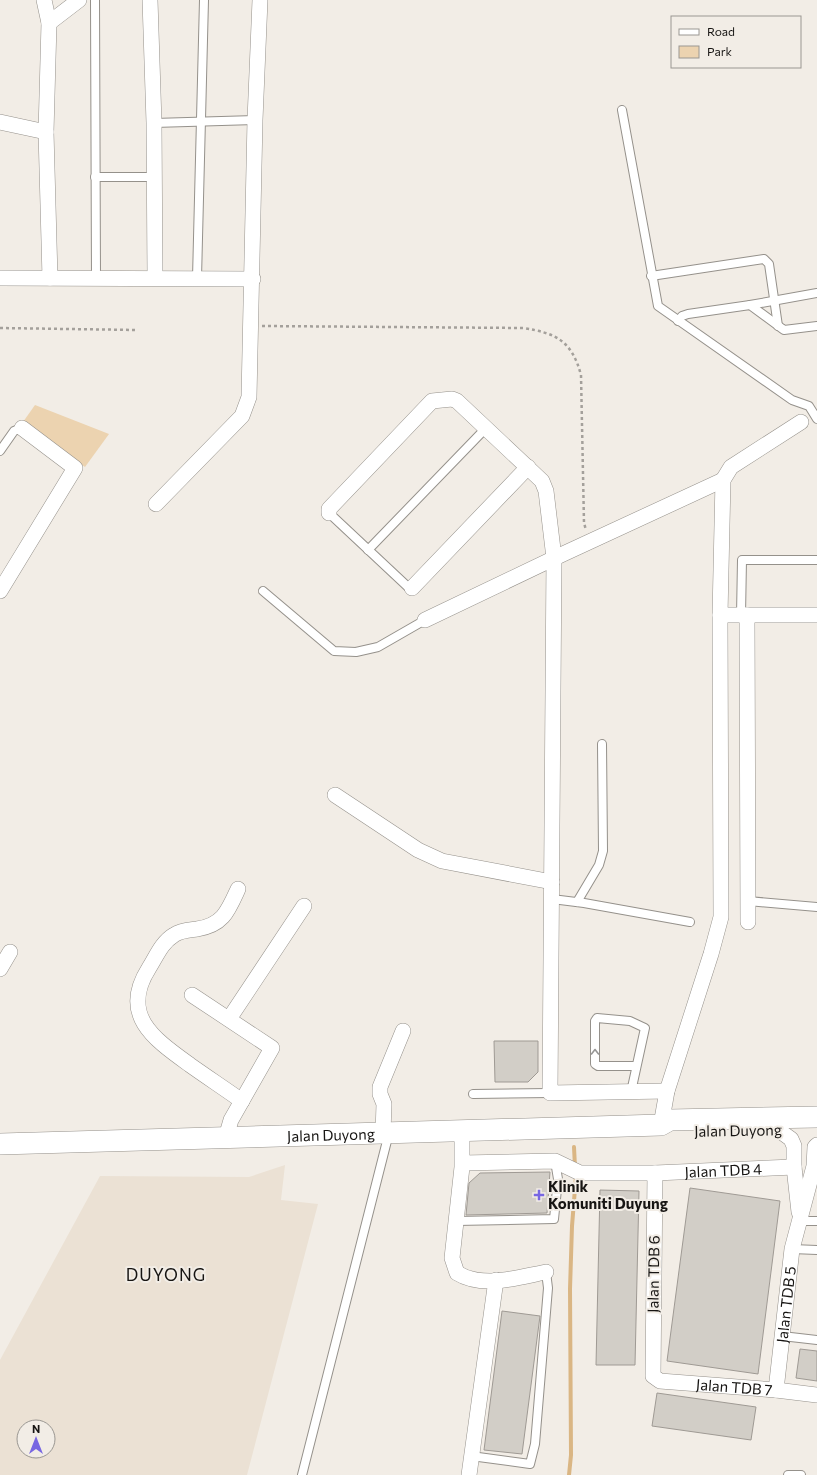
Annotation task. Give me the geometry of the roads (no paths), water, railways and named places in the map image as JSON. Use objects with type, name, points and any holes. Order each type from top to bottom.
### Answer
[{"type":"main road","name":"Jalan Duyong","points":[[0,1144],[661,1125],[670,1120],[817,1117]]},
{"type":"main road","name":"Jalan Duyong","points":[[661,1125],[669,1131],[817,1128]]},
{"type":"street","points":[[44,0],[49,22],[46,132],[50,278]]},
{"type":"street","points":[[49,22],[79,0]]},
{"type":"street","points":[[150,0],[154,123],[155,278]]},
{"type":"street","points":[[156,504],[242,416],[249,397],[252,330],[255,120],[260,0]]},
{"type":"street","points":[[0,122],[46,132]]},
{"type":"street","points":[[0,278],[253,279]]},
{"type":"street","points":[[329,513],[329,509],[432,401],[452,399],[457,401],[542,481],[546,491],[559,556],[552,882],[550,1093],[667,1091]]},
{"type":"street","points":[[661,1125],[667,1091],[711,954],[721,917],[720,615],[723,480],[731,467],[801,422]]},
{"type":"street","points":[[0,591],[75,468],[22,428]]},
{"type":"street","points":[[412,588],[528,467]]},
{"type":"street","points":[[425,620],[723,480]]},
{"type":"street","points":[[720,615],[817,614]]},
{"type":"street","points":[[744,615],[748,922]]},
{"type":"street","points":[[335,795],[418,850],[442,861],[552,882]]},
{"type":"street","points":[[238,889],[228,910],[219,921],[208,927],[183,930],[166,941],[142,979],[138,991],[137,1003],[141,1017],[150,1034],[172,1052],[242,1101]]},
{"type":"street","points":[[229,1019],[304,906]]},
{"type":"street","points":[[0,969],[10,952]]},
{"type":"street","points":[[192,995],[272,1048],[231,1120],[226,1137]]},
{"type":"street","points":[[386,1133],[384,1104],[380,1094],[380,1087],[403,1031]]},
{"type":"street","points":[[777,1129],[791,1139],[794,1146],[794,1167],[800,1221]]},
{"type":"street","points":[[462,1131],[463,1163],[452,1258],[457,1273],[475,1280],[496,1280],[546,1272]]},
{"type":"street","name":"Jalan TDB 5","points":[[776,1390],[792,1249],[815,1165],[815,1147],[817,1145]]},
{"type":"street","points":[[463,1163],[555,1161]]},
{"type":"street","name":"Jalan TDB 4","points":[[555,1161],[575,1170],[655,1173],[794,1167]]},
{"type":"street","name":"Jalan TDB 6","points":[[653,1376],[655,1173]]},
{"type":"street","points":[[469,1475],[496,1280]]},
{"type":"street","name":"Jalan TDB 7","points":[[653,1376],[660,1381],[776,1390],[817,1395]]},
{"type":"lane","points":[[95,0],[96,278]]},
{"type":"lane","points":[[197,278],[204,0]]},
{"type":"lane","points":[[622,110],[651,276],[658,306],[792,400],[809,406],[817,419]]},
{"type":"lane","points":[[154,123],[255,120]]},
{"type":"lane","points":[[95,177],[154,177]]},
{"type":"lane","points":[[651,276],[764,259],[769,264],[778,326]]},
{"type":"lane","points":[[678,320],[682,316],[688,314],[817,293]]},
{"type":"lane","points":[[750,305],[778,326],[787,330],[817,326]]},
{"type":"lane","points":[[0,451],[14,431],[22,428]]},
{"type":"lane","points":[[368,550],[486,428]]},
{"type":"lane","points":[[329,513],[408,587],[412,588]]},
{"type":"lane","points":[[744,615],[742,560],[817,560]]},
{"type":"lane","points":[[263,591],[334,651],[356,652],[378,647],[425,620]]},
{"type":"lane","points":[[817,614],[817,622]]},
{"type":"lane","points":[[577,902],[599,865],[603,851],[602,744]]},
{"type":"lane","points":[[552,899],[690,922]]},
{"type":"lane","points":[[748,901],[817,907]]},
{"type":"lane","points":[[631,1092],[645,1028],[630,1021],[600,1017],[595,1020],[595,1064],[598,1066],[636,1066]]},
{"type":"lane","points":[[473,1094],[550,1093]]},
{"type":"lane","points":[[302,1475],[386,1133]]},
{"type":"lane","points":[[456,1221],[554,1219],[558,1179],[555,1161]]},
{"type":"lane","points":[[800,1221],[817,1221]]},
{"type":"lane","points":[[792,1249],[817,1250]]},
{"type":"lane","points":[[471,1456],[530,1464],[535,1444],[548,1288],[546,1272]]},
{"type":"lane","points":[[782,1336],[817,1340]]},
{"type":"lane","points":[[788,1475],[801,1475]]},
{"type":"waterway","points":[[574,1147],[575,1167]]},
{"type":"waterway","points":[[569,1475],[571,1455],[570,1289],[572,1226],[576,1176]]},
{"type":"place","name":"Klinik Komuniti Duyung","points":[[539,1195]]},
{"type":"district","name":"DUYONG","points":[[166,1274]]}]
